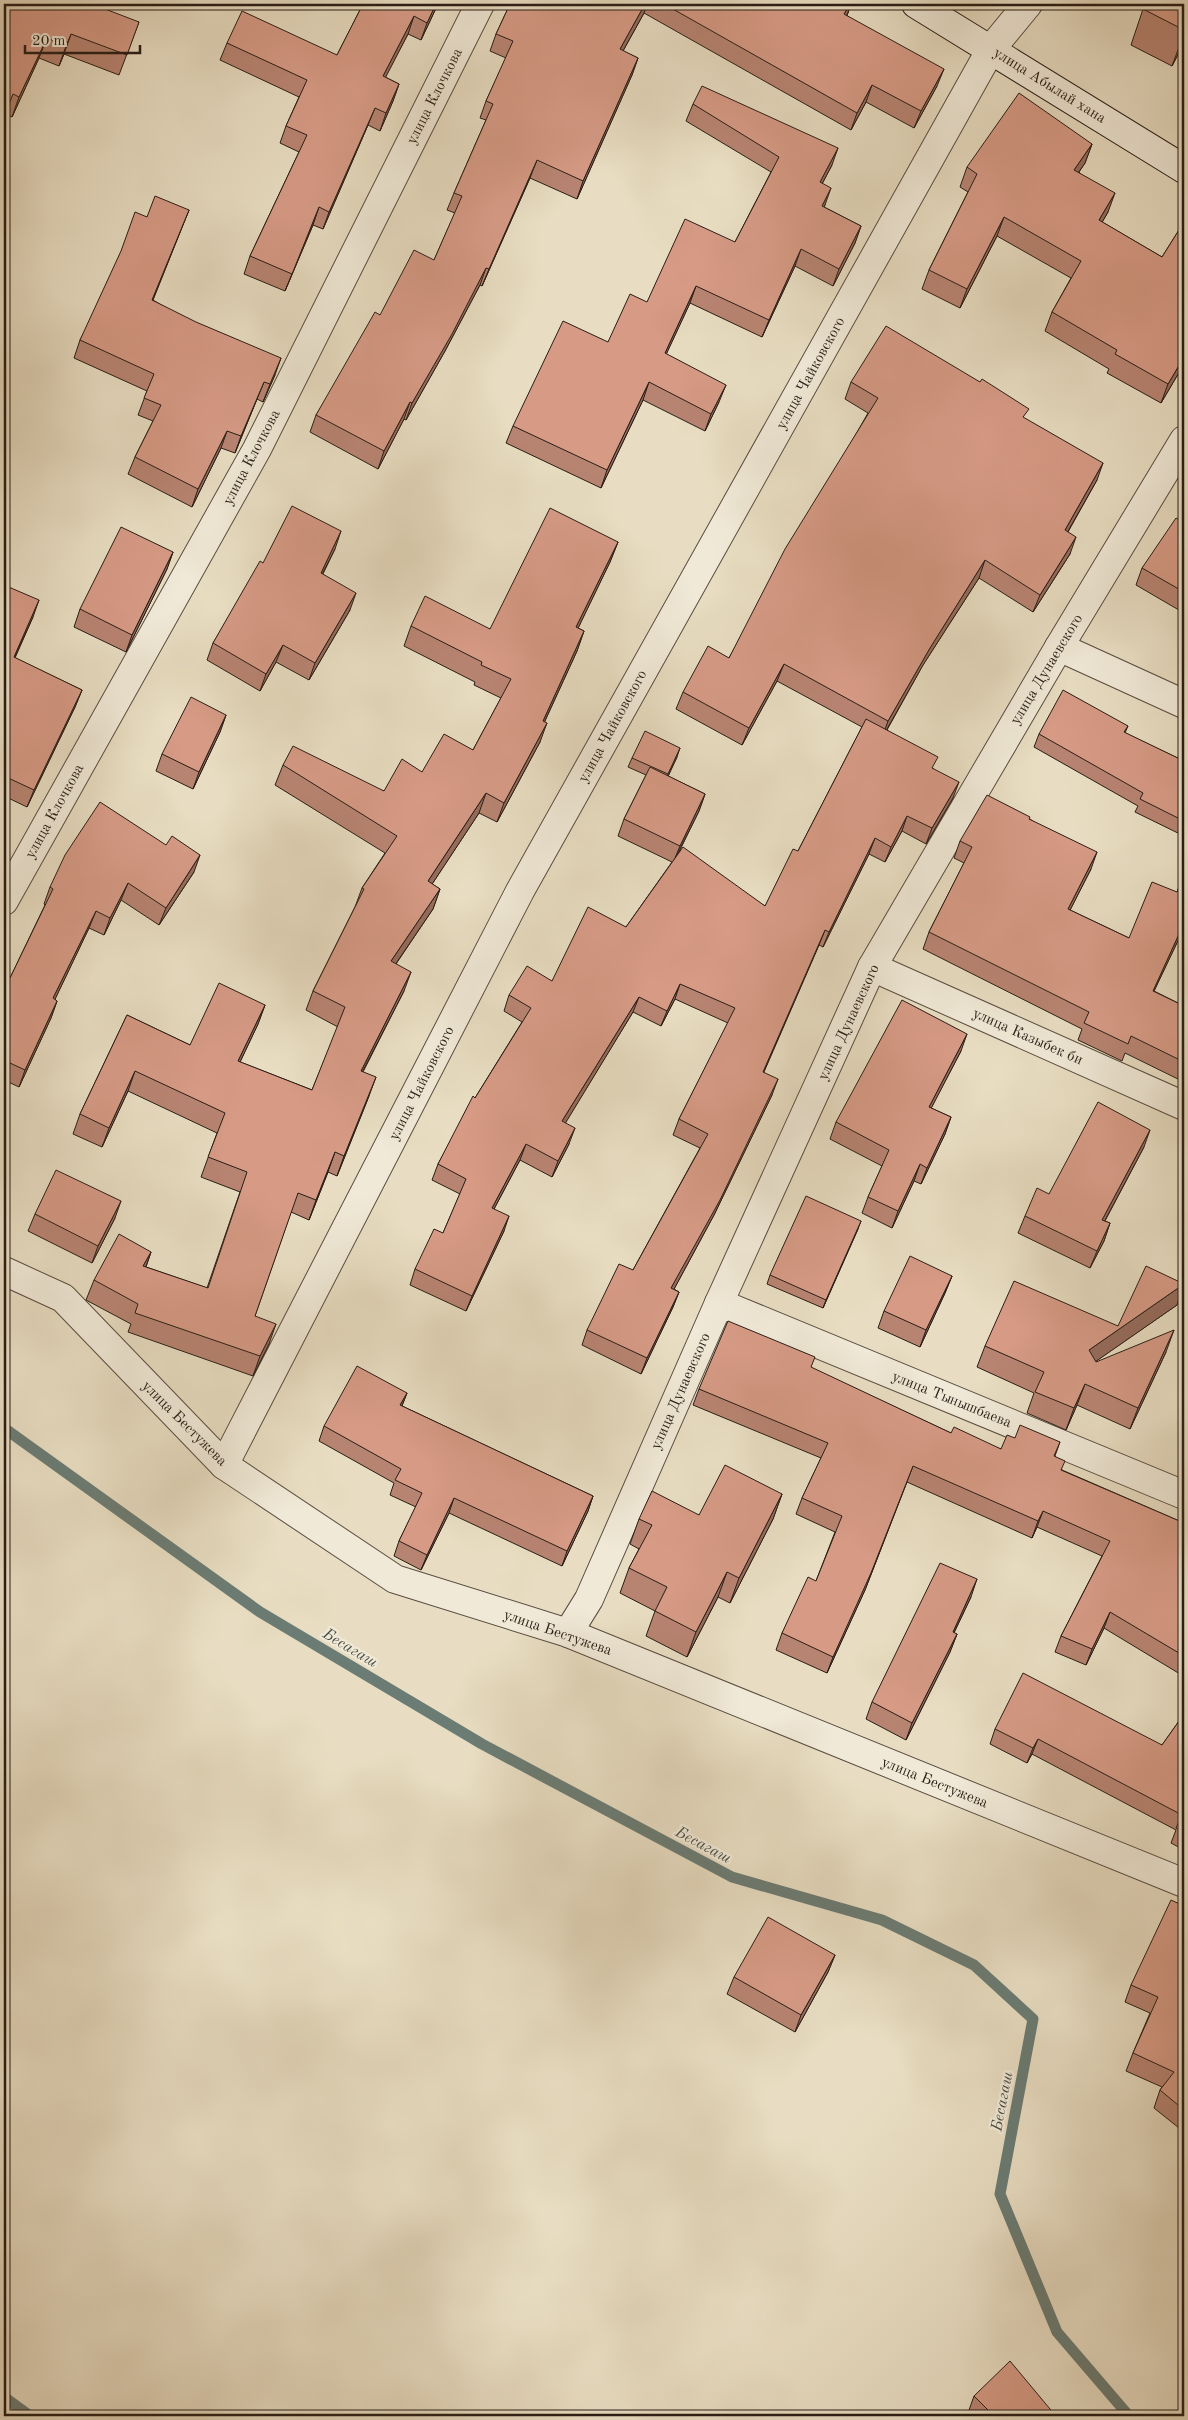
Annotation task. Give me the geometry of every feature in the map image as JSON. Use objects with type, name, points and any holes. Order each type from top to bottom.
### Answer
[{"type":"street","name":"улица Клочкова","points":[[4,901],[257,449],[480,4]]},
{"type":"street","name":"улица Абылай хана","points":[[916,4],[1184,168]]},
{"type":"street","name":"улица Чайковского","points":[[224,1465],[520,891],[991,49],[1028,4]]},
{"type":"street","name":"улица Дунаевского","points":[[568,1633],[589,1599],[719,1303],[872,967],[1059,648],[1184,440]]},
{"type":"street","points":[[1059,648],[1184,704]]},
{"type":"street","name":"улица Казыбек би","points":[[872,967],[1184,1106]]},
{"type":"street","name":"улица Бестужева","points":[[4,1271],[63,1298],[224,1465],[396,1579],[568,1633],[1184,1883]]},
{"type":"street","name":"улица Тынышбаева","points":[[719,1303],[1184,1495]]},
{"type":"building","points":[[4,4],[92,4],[139,22],[127,55],[71,34],[66,46],[47,38],[19,97],[13,94],[4,117]]},
{"type":"building","points":[[363,4],[436,4],[427,23],[414,16],[383,76],[399,84],[386,113],[375,108],[329,212],[319,207],[292,274],[250,256],[307,135],[286,126],[307,80],[227,43],[242,11],[337,55]]},
{"type":"building","points":[[510,4],[645,4],[620,49],[638,58],[583,181],[537,160],[489,269],[486,268],[452,334],[412,403],[410,402],[384,451],[316,415],[375,312],[380,315],[414,250],[434,260],[462,196],[454,193],[493,104],[486,101],[513,41],[496,34]]},
{"type":"building","points":[[664,4],[850,4],[844,14],[944,69],[921,111],[872,85],[857,113]]},
{"type":"building","points":[[1146,4],[1184,4],[1184,30],[1143,9]]},
{"type":"building","points":[[702,86],[838,148],[820,182],[831,188],[822,206],[861,226],[839,269],[801,249],[769,320],[696,286],[665,353],[726,385],[711,414],[649,382],[607,470],[513,426],[563,321],[608,342],[630,294],[647,302],[685,219],[735,242],[779,157],[693,104]]},
{"type":"building","points":[[1019,93],[1092,144],[1074,170],[1115,193],[1099,220],[1162,257],[1184,222],[1184,357],[1168,384],[1115,354],[1117,350],[1052,312],[1081,261],[1004,217],[967,289],[929,270],[977,174],[967,167]]},
{"type":"building","points":[[155,196],[189,210],[152,300],[196,322],[281,358],[270,384],[264,382],[241,436],[227,431],[198,489],[135,457],[161,405],[144,398],[154,374],[80,340],[121,251],[135,212],[147,217]]},
{"type":"building","points":[[886,326],[980,382],[982,379],[1029,409],[1023,417],[1103,463],[1065,530],[1076,537],[1040,595],[985,560],[930,648],[888,721],[784,664],[749,728],[683,692],[708,646],[729,658],[785,549],[878,398],[851,382]]},
{"type":"building","points":[[292,506],[341,531],[321,573],[356,593],[315,663],[283,645],[266,674],[213,643],[260,561],[263,563]]},
{"type":"building","points":[[550,508],[618,542],[576,627],[584,631],[543,721],[547,723],[504,803],[486,793],[428,881],[440,889],[391,961],[411,972],[361,1071],[376,1077],[344,1156],[335,1152],[316,1200],[298,1193],[255,1316],[276,1324],[260,1356],[135,1313],[138,1304],[94,1280],[119,1234],[151,1252],[143,1266],[208,1288],[247,1172],[208,1157],[225,1113],[135,1071],[109,1128],[80,1114],[127,1015],[190,1045],[219,983],[265,1005],[238,1061],[312,1090],[345,1007],[313,991],[364,889],[362,888],[397,836],[283,765],[293,746],[384,791],[402,759],[422,772],[444,734],[473,750],[511,679],[481,665],[482,662],[411,626],[425,596],[490,629]]},
{"type":"building","points":[[1176,518],[1184,523],[1184,592],[1142,568]]},
{"type":"building","points":[[121,527],[173,552],[132,635],[80,609]]},
{"type":"building","points":[[4,585],[39,600],[14,657],[82,690],[34,790],[4,776]]},
{"type":"building","points":[[1063,690],[1128,726],[1124,732],[1184,761],[1184,821],[1140,799],[1143,793],[1039,734]]},
{"type":"building","points":[[191,697],[226,715],[199,772],[162,754]]},
{"type":"building","points":[[866,719],[938,757],[932,768],[959,782],[932,828],[907,816],[891,847],[875,838],[829,932],[825,930],[763,1072],[778,1079],[720,1200],[671,1288],[679,1292],[647,1358],[587,1330],[619,1264],[633,1270],[708,1134],[679,1119],[735,1008],[680,984],[667,1011],[639,997],[562,1121],[575,1128],[558,1161],[526,1144],[492,1208],[509,1216],[472,1296],[415,1269],[434,1229],[443,1233],[466,1179],[438,1164],[473,1096],[475,1098],[531,1008],[509,995],[527,966],[552,981],[588,907],[626,927],[683,847],[765,906],[793,849],[798,851]]},
{"type":"building","points":[[645,731],[680,748],[668,774],[632,758]]},
{"type":"building","points":[[650,767],[705,794],[680,846],[624,819]]},
{"type":"building","points":[[987,795],[1030,817],[1029,819],[1097,852],[1068,909],[1129,938],[1152,882],[1177,892],[1184,874],[1184,923],[1153,991],[1184,1006],[1184,1062],[1131,1036],[1128,1044],[1084,1023],[1089,1012],[929,932],[972,847],[960,841]]},
{"type":"building","points":[[100,802],[166,845],[172,836],[200,855],[166,908],[128,883],[110,918],[96,911],[53,998],[57,1001],[25,1070],[10,1063],[4,1078],[4,975],[10,978],[53,889],[50,887],[65,855]]},
{"type":"building","points":[[902,1000],[967,1034],[929,1107],[951,1117],[927,1168],[920,1164],[898,1211],[868,1197],[889,1150],[836,1122]]},
{"type":"building","points":[[1098,1102],[1150,1130],[1102,1220],[1110,1223],[1097,1251],[1025,1216],[1037,1188],[1049,1194]]},
{"type":"building","points":[[56,1170],[121,1201],[98,1246],[35,1214]]},
{"type":"building","points":[[806,1196],[861,1221],[826,1300],[770,1275]]},
{"type":"building","points":[[910,1256],[952,1276],[926,1330],[884,1311]]},
{"type":"building","points":[[1146,1266],[1184,1284],[1089,1350],[1096,1362],[1174,1330],[1138,1408],[1085,1384],[1074,1408],[1035,1392],[1044,1372],[985,1346],[1014,1281],[1118,1326]]},
{"type":"building","points":[[728,1321],[815,1357],[811,1367],[951,1433],[954,1427],[1001,1449],[1007,1435],[1015,1438],[1020,1425],[1060,1442],[1054,1456],[1065,1461],[1061,1470],[1184,1523],[1184,1656],[1110,1612],[1092,1649],[1061,1636],[1110,1541],[1043,1511],[1038,1521],[913,1466],[871,1573],[833,1657],[782,1633],[808,1577],[816,1581],[842,1516],[802,1498],[828,1443],[699,1389]]},
{"type":"building","points":[[357,1366],[407,1393],[400,1405],[593,1496],[567,1551],[454,1498],[427,1555],[399,1541],[422,1493],[395,1480],[401,1469],[324,1426]]},
{"type":"building","points":[[725,1465],[782,1494],[739,1578],[727,1572],[696,1632],[655,1611],[667,1587],[629,1568],[652,1525],[639,1519],[652,1491],[699,1515]]},
{"type":"building","points":[[940,1563],[977,1579],[953,1632],[957,1634],[912,1723],[872,1702]]},
{"type":"building","points":[[1023,1673],[1162,1745],[1184,1714],[1184,1832],[1176,1828],[1182,1815],[1038,1739],[1033,1748],[995,1729]]},
{"type":"building","points":[[1171,1900],[1184,1906],[1184,2110],[1160,2090],[1174,2072],[1133,2053],[1158,1997],[1131,1985]]},
{"type":"building","points":[[768,1917],[835,1955],[801,2015],[734,1977]]},
{"type":"building","points":[[1010,2361],[1054,2416],[994,2416],[974,2396]]},
{"type":"waterway","name":"Бесагаш","points":[[4,1428],[260,1612],[482,1744],[732,1877],[882,1920],[974,1965],[1033,2019],[1000,2194],[1057,2332],[1129,2416]]},
{"type":"waterway","points":[[4,2397],[30,2416]]}]
